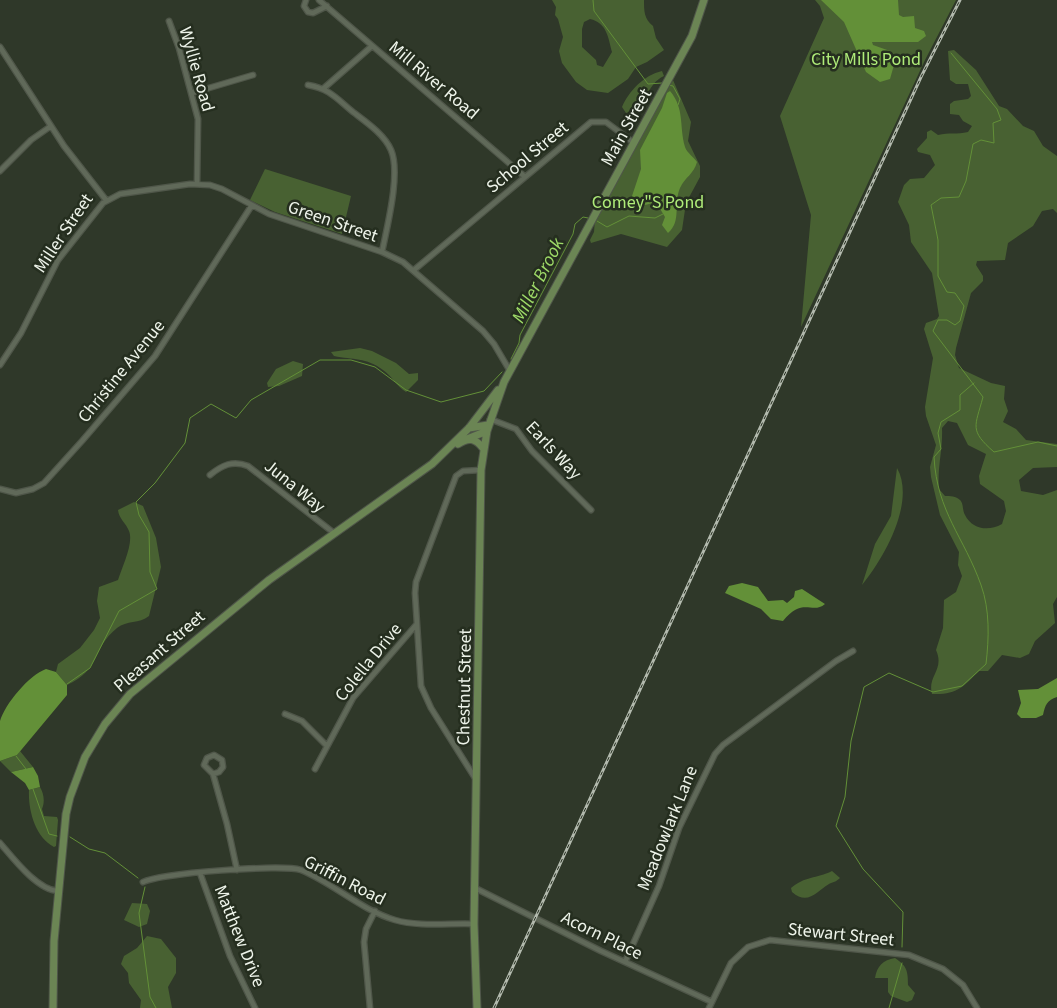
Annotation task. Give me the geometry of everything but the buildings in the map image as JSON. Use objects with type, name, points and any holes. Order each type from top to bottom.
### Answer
[{"type":"main road","name":"Main Street","points":[[511,371],[692,36],[704,0]]},
{"type":"main road","name":"Chestnut Street","points":[[477,1008],[474,924],[478,782],[481,470],[488,425],[504,382],[511,371]]},
{"type":"main road","name":"Pleasant Street","points":[[449,450],[504,382]]},
{"type":"main road","points":[[468,428],[477,425],[488,425]]},
{"type":"main road","name":"Pleasant Street","points":[[53,1008],[54,941],[64,824],[70,797],[86,757],[116,709],[130,694],[227,612],[449,450],[488,425]]},
{"type":"main road","points":[[464,440],[476,440],[483,448]]},
{"type":"street","points":[[306,0],[304,6],[308,12],[313,13],[327,6]]},
{"type":"street","name":"Mill River Road","points":[[319,0],[524,176]]},
{"type":"street","name":"Wyllie Road","points":[[169,21],[192,93],[198,119],[197,184]]},
{"type":"street","points":[[324,88],[372,46]]},
{"type":"street","name":"Miller Street","points":[[0,47],[79,167],[106,200],[58,260],[21,333],[0,365]]},
{"type":"street","points":[[192,93],[254,75]]},
{"type":"street","points":[[308,86],[324,88],[368,124],[384,140],[392,153],[393,179],[382,252]]},
{"type":"street","name":"School Street","points":[[414,270],[524,176],[591,122],[606,122],[634,143]]},
{"type":"street","points":[[0,171],[31,140],[51,126]]},
{"type":"street","name":"Green Street","points":[[106,200],[134,191],[197,184],[222,189],[269,214],[382,252],[414,270],[483,332],[494,344],[511,371]]},
{"type":"street","name":"Christine Avenue","points":[[0,489],[16,493],[33,490],[44,483],[82,441],[155,356],[252,206]]},
{"type":"street","name":"Earls Way","points":[[488,425],[516,429],[532,451],[591,510]]},
{"type":"street","name":"Juna Way","points":[[210,475],[219,468],[234,463],[248,466],[334,533]]},
{"type":"street","points":[[478,782],[425,696],[422,686],[416,625],[416,582],[456,476],[462,471],[481,470]]},
{"type":"street","name":"Colella Drive","points":[[315,769],[353,698],[416,625]]},
{"type":"street","name":"Meadowlark Lane","points":[[625,962],[660,886],[679,828],[715,754],[723,745],[829,666],[853,651]]},
{"type":"street","points":[[285,714],[302,721],[327,746]]},
{"type":"street","points":[[213,774],[219,772],[223,767],[222,760],[214,755],[205,760],[204,765],[213,774],[237,870]]},
{"type":"street","points":[[0,843],[36,881],[50,890],[58,891]]},
{"type":"street","name":"Griffin Road","points":[[143,882],[161,876],[295,868],[375,911],[406,923],[474,924]]},
{"type":"street","name":"Matthew Drive","points":[[200,873],[230,956],[255,1008]]},
{"type":"street","name":"Acorn Place","points":[[475,888],[625,962],[712,1002]]},
{"type":"street","points":[[370,1008],[364,942],[366,929],[375,911]]},
{"type":"street","name":"Stewart Street","points":[[712,1002],[725,971],[737,957],[748,947],[770,940],[908,955],[943,969],[963,985],[977,1008]]},
{"type":"street","points":[[709,1008],[712,1002]]},
{"type":"green space","points":[[552,0],[644,0],[646,18],[653,26],[656,38],[664,50],[636,67],[628,79],[608,93],[587,90],[576,82],[562,63],[559,51],[563,37],[555,15],[556,7]],"holes":[[[590,19],[596,21],[606,31],[612,52],[603,67],[597,65],[596,60],[582,47],[584,22]]]},
{"type":"green space","name":"City Mills Pond","points":[[815,0],[956,0],[925,60],[801,327],[811,215],[780,116],[824,18],[820,6]]},
{"type":"green space","points":[[954,50],[976,70],[999,106],[1007,109],[1023,126],[1034,131],[1043,146],[1057,156],[1057,213],[1053,209],[1042,211],[1033,226],[1008,243],[1005,260],[977,261],[976,265],[983,276],[983,281],[971,293],[955,355],[959,368],[991,383],[1005,386],[1004,399],[1008,411],[1003,422],[1016,429],[1026,440],[1057,444],[1057,467],[1033,468],[1019,480],[1021,491],[1043,495],[1057,490],[1057,597],[1053,604],[1055,623],[1035,641],[1029,654],[1020,658],[1002,655],[988,671],[979,671],[959,689],[948,693],[932,694],[932,682],[938,663],[936,650],[943,628],[944,600],[956,592],[962,576],[958,565],[959,552],[940,515],[930,467],[936,445],[926,416],[925,407],[933,358],[924,329],[926,323],[937,319],[939,316],[932,273],[911,242],[909,225],[898,202],[904,185],[910,179],[924,178],[935,165],[930,155],[918,152],[917,149],[927,138],[927,132],[931,130],[938,135],[964,133],[968,132],[972,126],[963,121],[959,115],[950,114],[950,104],[954,101],[968,99],[971,96],[968,84],[956,84],[950,80],[948,51]],"holes":[[[948,421],[957,423],[968,445],[986,454],[979,476],[980,484],[1004,501],[1006,511],[1002,524],[991,528],[976,526],[968,520],[960,500],[955,497],[945,496],[939,489],[942,428]]]},
{"type":"green space","points":[[662,71],[664,76],[658,79],[638,106],[626,113],[622,107],[638,84],[649,76]]},
{"type":"green space","name":"Comey\"S Pond","points":[[673,80],[691,122],[688,141],[700,166],[700,177],[686,203],[682,230],[667,247],[621,234],[591,243],[595,219]]},
{"type":"green space","points":[[265,169],[351,196],[342,234],[275,212],[250,200]]},
{"type":"green space","points":[[360,348],[372,351],[396,363],[409,374],[418,373],[418,380],[406,392],[386,372],[377,366],[365,361],[334,356],[331,352]]},
{"type":"green space","points":[[293,361],[303,364],[302,376],[279,386],[268,387],[267,383],[276,369]]},
{"type":"green space","points":[[897,468],[902,482],[903,497],[900,513],[888,545],[871,574],[862,585],[875,544],[891,516]]},
{"type":"green space","points":[[134,502],[143,506],[156,538],[161,567],[149,616],[117,628],[103,644],[86,672],[67,685],[56,672],[58,664],[80,648],[94,630],[100,618],[97,601],[99,587],[118,580],[129,548],[130,536],[128,528],[118,510]]},
{"type":"green space","points":[[20,751],[33,767],[11,772],[0,761],[17,755]]},
{"type":"green space","points":[[40,787],[44,798],[42,809],[44,816],[57,817],[58,820],[56,846],[54,847],[37,830],[31,814],[29,790]]},
{"type":"green space","points":[[832,871],[840,878],[812,896],[803,898],[792,892],[791,888],[801,881]]},
{"type":"green space","points":[[132,903],[147,904],[150,911],[147,924],[139,927],[124,920]]},
{"type":"green space","points":[[147,936],[161,939],[176,958],[176,973],[168,987],[172,1008],[140,1008],[141,1000],[129,983],[128,973],[121,964],[124,956],[137,948]]},
{"type":"green space","points":[[895,958],[904,966],[907,972],[908,985],[915,993],[912,1000],[907,1002],[891,996],[888,992],[888,978],[875,978],[881,964]]},
{"type":"shaded area","points":[[821,0],[898,0],[899,15],[903,17],[914,16],[915,28],[924,31],[926,36],[918,42],[872,42],[873,45],[890,51],[894,65],[890,79],[880,82],[866,72],[844,22]]},
{"type":"shaded area","points":[[670,91],[680,111],[685,147],[697,162],[694,170],[680,188],[675,223],[668,233],[662,225],[665,217],[659,207],[653,203],[645,205],[635,202],[632,196],[641,169],[640,150],[662,108],[667,93]]},
{"type":"shaded area","points":[[742,583],[758,587],[768,601],[783,600],[787,603],[794,597],[795,591],[802,589],[825,604],[816,608],[796,609],[783,621],[771,619],[761,609],[725,593],[729,586]]},
{"type":"shaded area","points":[[46,669],[56,672],[67,685],[67,695],[17,755],[0,761],[0,721],[3,714],[18,691],[32,677]]},
{"type":"shaded area","points":[[1057,678],[1057,697],[1047,703],[1043,715],[1036,718],[1021,718],[1017,714],[1021,703],[1018,690],[1038,689]]},
{"type":"shaded area","points":[[33,767],[38,776],[40,787],[29,790],[25,783],[11,772]]},
{"type":"waterway","name":"Miller Brook","points":[[593,0],[594,11],[648,84],[662,83]]},
{"type":"waterway","points":[[951,53],[997,109],[1001,120],[993,123],[994,143],[981,140],[973,144],[966,181],[959,197],[941,198],[931,205],[938,240],[938,276],[947,292],[955,293],[964,306],[960,321],[955,325],[947,320],[938,320],[933,331],[983,397],[976,428],[977,433],[986,445],[994,452],[1038,442],[1057,446]]},
{"type":"waterway","name":"Miller Brook","points":[[668,85],[673,86],[680,99],[678,105]]},
{"type":"waterway","name":"Miller Brook","points":[[597,221],[607,227],[629,216],[655,218],[663,214]]},
{"type":"waterway","name":"Miller Brook","points":[[511,359],[519,343],[520,335],[573,234],[575,224],[583,217],[588,218]]},
{"type":"waterway","name":"Miller Brook","points":[[67,684],[90,668],[119,611],[157,589],[150,572],[149,532],[139,515],[136,502],[155,483],[185,443],[190,418],[211,404],[236,418],[251,400],[320,360],[351,360],[375,367],[406,390],[441,402],[484,391],[502,372]]},
{"type":"waterway","points":[[902,947],[903,912],[863,869],[836,826],[845,797],[851,741],[864,687],[889,673],[933,692],[962,686],[986,664],[988,624],[984,595],[974,568],[952,524],[940,493],[934,457],[941,449],[938,433],[941,422],[960,410],[960,395],[974,383]]},
{"type":"waterway","name":"Miller Brook","points":[[16,756],[26,769]]},
{"type":"waterway","name":"Miller Brook","points":[[33,789],[49,834],[57,836]]},
{"type":"waterway","name":"Miller Brook","points":[[70,837],[89,849],[105,853],[138,878]]},
{"type":"waterway","name":"Miller Brook","points":[[145,887],[139,913],[150,997],[156,1008]]},
{"type":"waterway","points":[[889,1008],[902,963]]},
{"type":"railway","points":[[494,1008],[921,77],[960,0]]}]
